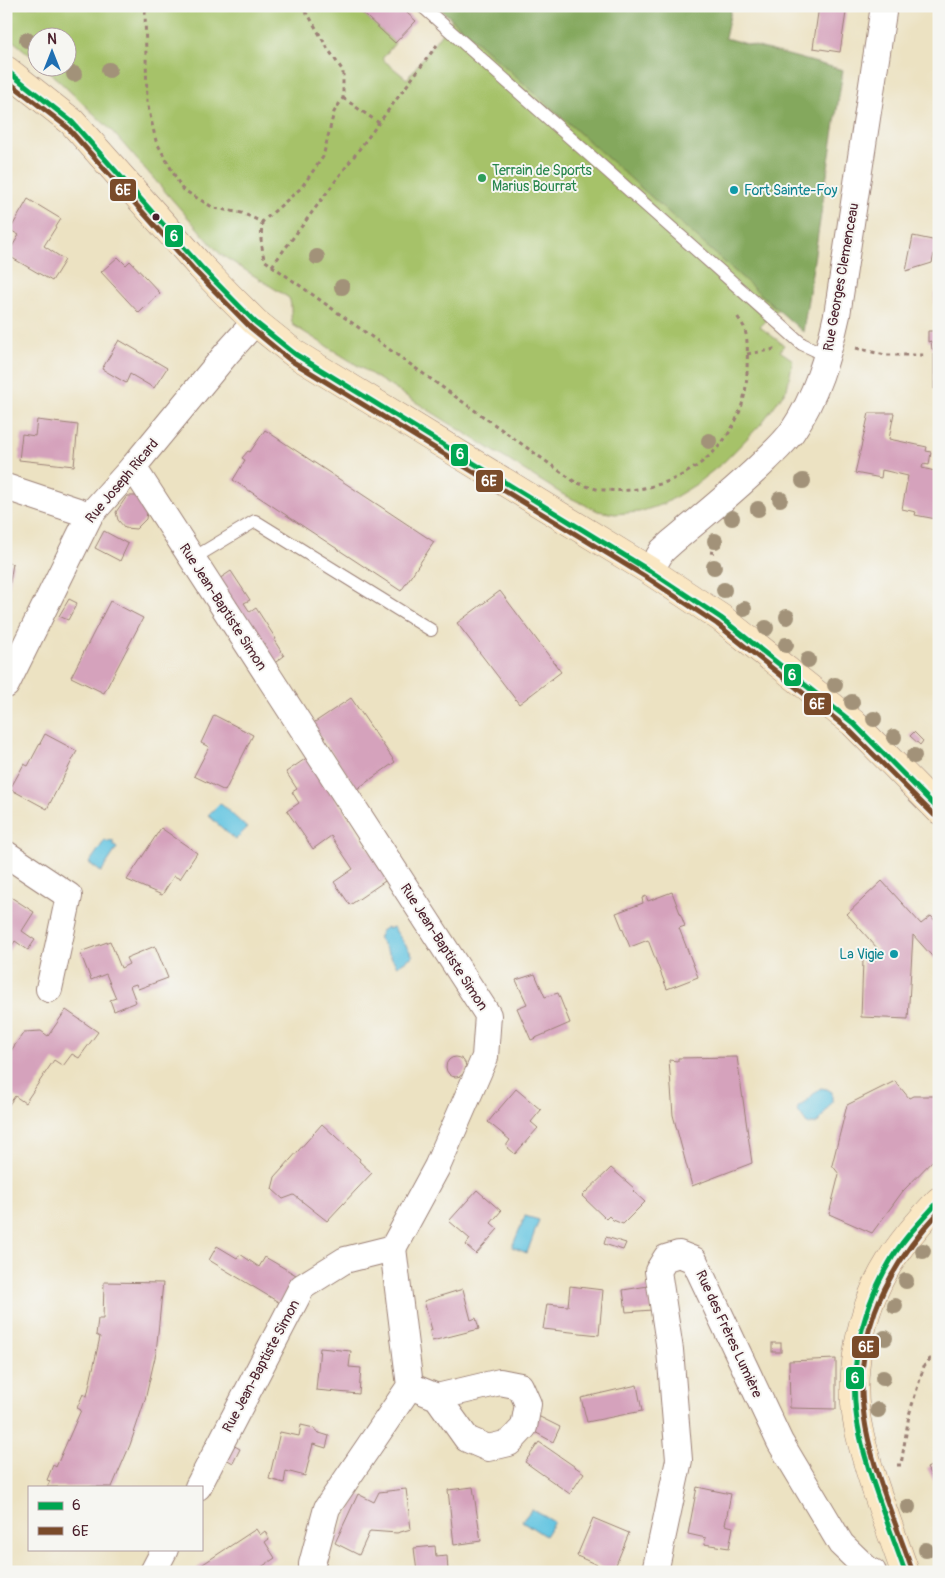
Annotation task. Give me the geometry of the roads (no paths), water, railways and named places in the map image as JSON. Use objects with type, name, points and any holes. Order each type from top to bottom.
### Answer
[{"type":"main road","points":[[6,70],[72,122],[201,267],[255,322],[295,354],[650,571],[721,618],[853,723],[939,810]]},
{"type":"main road","points":[[905,1572],[871,1473],[859,1430],[855,1393],[857,1352],[870,1299],[889,1264],[916,1225],[939,1201]]},
{"type":"street","name":"Rue Georges Clemenceau","points":[[650,571],[662,551],[746,480],[792,433],[807,406],[828,356],[837,316],[884,6]]},
{"type":"street","name":"Rue Joseph Ricard","points":[[6,685],[90,515],[255,322]]},
{"type":"street","name":"Rue Jean-Baptiste Simon","points":[[133,467],[488,1015],[485,1057],[437,1167],[393,1248],[345,1260],[302,1287],[199,1486]]},
{"type":"street","points":[[6,487],[90,515]]},
{"type":"street","points":[[6,854],[69,896],[49,988]]},
{"type":"street","points":[[312,1572],[312,1564],[327,1508],[410,1386],[393,1248]]},
{"type":"street","name":"Rue des Frères Lumière","points":[[655,1572],[680,1460],[670,1350],[658,1271],[666,1258],[679,1254],[694,1260],[780,1442],[841,1544],[867,1569],[873,1572]]},
{"type":"street","points":[[410,1386],[437,1397]]},
{"type":"street","points":[[153,1572],[164,1550]]},
{"type":"lane","points":[[422,6],[802,344],[828,356]]},
{"type":"lane","points":[[192,559],[256,521],[431,630]]},
{"type":"water","points":[[220,803],[247,828],[235,840],[208,815]]},
{"type":"water","points":[[105,840],[108,842],[113,841],[113,845],[117,848],[101,872],[89,863]]},
{"type":"water","points":[[387,927],[389,929],[393,927],[413,956],[397,966],[378,937],[381,935],[380,932]]},
{"type":"water","points":[[821,1088],[832,1092],[832,1102],[817,1124],[807,1124],[797,1110],[799,1106]]},
{"type":"water","points":[[525,1216],[539,1220],[527,1253],[512,1247]]},
{"type":"water","points":[[532,1509],[554,1522],[545,1536],[522,1521]]},
{"type":"place","name":"Terrain de Sports Marius Bourrat","points":[[482,178]]},
{"type":"place","name":"Fort Sainte-Foy","points":[[734,190]]},
{"type":"place","name":"La Vigie","points":[[894,954]]}]
